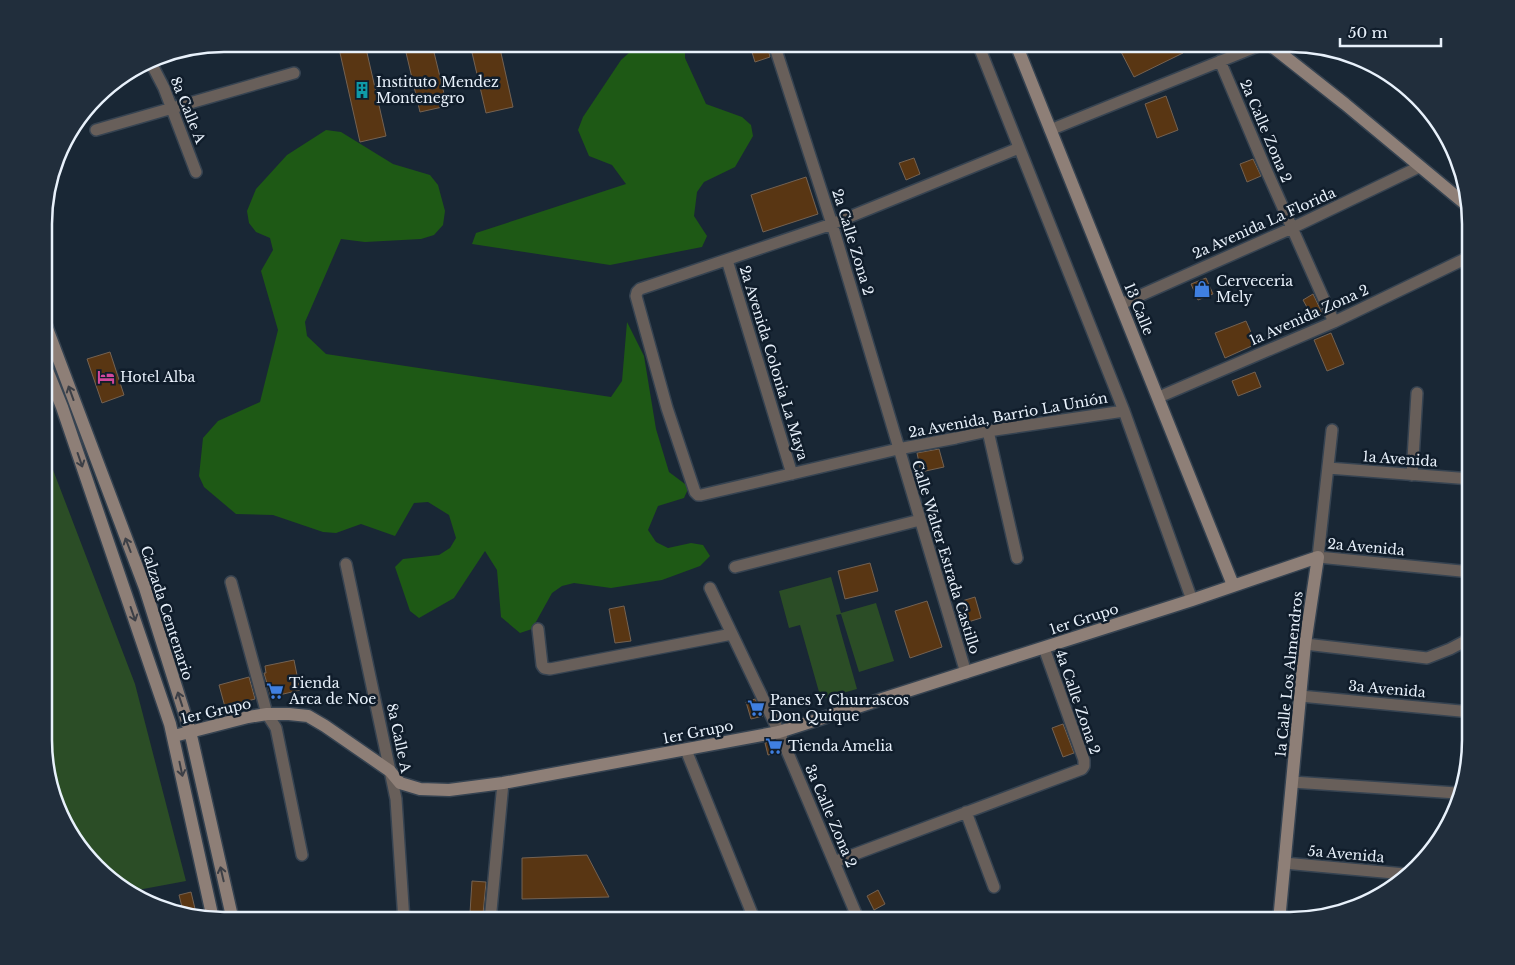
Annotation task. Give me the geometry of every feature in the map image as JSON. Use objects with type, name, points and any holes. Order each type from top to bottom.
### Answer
[{"type":"street","name":"2a Calle Zona 2","points":[[777,52],[832,224],[898,450]]},
{"type":"street","points":[[981,52],[1124,411]]},
{"type":"street","name":"13 Calle","points":[[1019,52],[1233,585]]},
{"type":"street","points":[[1050,130],[1243,52]]},
{"type":"street","points":[[1278,52],[1345,104],[1460,200]]},
{"type":"street","name":"2a Calle Zona 2","points":[[1220,61],[1334,322]]},
{"type":"street","name":"8a Calle A","points":[[154,68],[164,88],[196,172]]},
{"type":"street","points":[[96,130],[294,73]]},
{"type":"street","points":[[727,260],[832,224],[1020,148]]},
{"type":"street","name":"2a Avenida La Florida","points":[[1121,304],[1292,228],[1419,167]]},
{"type":"street","name":"2a Avenida, Barrio La Unión","points":[[727,260],[640,289],[636,296],[667,408],[695,492],[698,495],[988,431],[1124,411],[1192,600]]},
{"type":"street","name":"2a Avenida Colonia La Maya","points":[[727,260],[792,474]]},
{"type":"street","name":"1a Avenida Zona 2","points":[[1158,397],[1334,322],[1462,260]]},
{"type":"street","name":"Calzada Centenario","points":[[52,342],[145,588],[190,731],[231,912]]},
{"type":"street","points":[[52,382],[174,736],[211,912]]},
{"type":"street","points":[[1412,475],[1417,393]]},
{"type":"street","name":"1a Calle Los Almendros","points":[[1280,912],[1305,644],[1318,557],[1332,430]]},
{"type":"street","points":[[988,431],[1017,558]]},
{"type":"street","name":"Calle Walter Estrada Castillo","points":[[898,450],[966,674]]},
{"type":"street","name":"1a Avenida","points":[[1328,468],[1462,478]]},
{"type":"street","points":[[735,567],[920,520]]},
{"type":"street","name":"2a Avenida","points":[[1233,585],[1318,557],[1462,571]]},
{"type":"street","name":"8a Calle A","points":[[346,564],[396,799],[403,912]]},
{"type":"street","points":[[231,582],[267,714],[276,728],[302,855]]},
{"type":"street","name":"1er Grupo","points":[[174,736],[267,714],[308,716],[390,771],[400,783],[420,789],[449,790],[504,783],[780,732],[966,674],[1233,585]]},
{"type":"street","name":"3a Calle Zona 2","points":[[710,588],[780,732],[855,912]]},
{"type":"street","points":[[538,628],[542,665],[544,668],[550,669],[732,634]]},
{"type":"street","points":[[1305,644],[1427,658],[1450,650],[1462,643]]},
{"type":"street","name":"4a Calle Zona 2","points":[[966,812],[1082,769],[1084,766],[1084,760],[1044,648]]},
{"type":"street","name":"3a Avenida","points":[[1300,696],[1462,711]]},
{"type":"street","points":[[686,750],[751,912]]},
{"type":"street","points":[[1292,782],[1454,793]]},
{"type":"street","points":[[491,912],[504,783]]},
{"type":"street","points":[[834,862],[966,812],[994,887]]},
{"type":"street","name":"5a Avenida","points":[[1284,863],[1400,874]]},
{"type":"green space","points":[[630,52],[685,52],[685,58],[706,104],[742,117],[751,125],[753,136],[735,167],[704,182],[697,192],[694,216],[707,236],[702,247],[610,265],[472,244],[476,233],[626,184],[612,165],[589,156],[578,130],[583,117],[621,60]]},
{"type":"green space","points":[[326,130],[341,132],[393,164],[430,175],[438,185],[445,211],[443,225],[434,235],[421,239],[365,242],[341,239],[305,322],[307,336],[326,354],[611,397],[622,381],[627,322],[644,356],[656,429],[669,472],[689,487],[684,498],[658,506],[648,530],[656,542],[668,548],[691,543],[703,545],[710,556],[700,566],[662,580],[611,588],[574,583],[562,586],[552,593],[532,629],[520,633],[501,617],[497,570],[485,551],[454,598],[419,618],[410,611],[395,567],[403,559],[439,555],[450,548],[456,538],[449,515],[428,502],[414,503],[395,536],[361,524],[336,533],[323,532],[273,515],[236,514],[204,487],[199,476],[203,438],[218,421],[260,402],[278,330],[261,271],[273,250],[270,238],[256,232],[249,223],[247,211],[256,189],[287,155]]},
{"type":"green space","points":[[52,467],[135,684],[186,881],[139,890],[129,884],[95,854],[81,836],[70,817],[62,796],[54,763],[52,740]]},
{"type":"green space","points":[[831,577],[841,613],[876,603],[894,661],[859,672],[841,614],[836,615],[857,689],[821,699],[800,625],[789,628],[779,591]]},
{"type":"building","name":"Instituto Mendez Montenegro","points":[[340,52],[367,52],[386,136],[360,142]]},
{"type":"building","name":"Instituto Mendez Montenegro","points":[[406,52],[434,52],[447,106],[420,112]]},
{"type":"building","name":"Instituto Mendez Montenegro","points":[[472,52],[501,52],[513,107],[486,113]]},
{"type":"building","points":[[752,52],[769,52],[770,57],[755,62]]},
{"type":"building","points":[[1121,52],[1183,53],[1134,77]]},
{"type":"building","points":[[1166,96],[1178,130],[1157,138],[1145,104]]},
{"type":"building","points":[[914,158],[920,174],[906,180],[899,163]]},
{"type":"building","points":[[1253,159],[1261,176],[1247,182],[1240,164]]},
{"type":"building","points":[[806,177],[818,214],[763,232],[751,195]]},
{"type":"building","name":"Cerveceria Mely","points":[[1206,278],[1213,294],[1198,300],[1191,284]]},
{"type":"building","points":[[1313,294],[1323,315],[1314,320],[1303,300]]},
{"type":"building","points":[[1246,321],[1256,344],[1225,358],[1215,333]]},
{"type":"building","points":[[1331,333],[1344,364],[1327,371],[1314,340]]},
{"type":"building","name":"Hotel Alba","points":[[110,352],[124,395],[102,403],[87,359]]},
{"type":"building","points":[[1255,372],[1261,387],[1238,396],[1232,381]]},
{"type":"building","points":[[939,449],[944,467],[921,472],[917,453]]},
{"type":"building","points":[[870,563],[878,591],[845,599],[838,571]]},
{"type":"building","points":[[975,597],[981,618],[968,622],[962,601]]},
{"type":"building","points":[[927,601],[942,647],[910,658],[895,611]]},
{"type":"building","points":[[624,606],[631,641],[615,643],[609,609]]},
{"type":"building","points":[[294,660],[300,690],[271,697],[264,673],[266,673],[265,666]]},
{"type":"building","points":[[249,677],[255,699],[225,707],[219,685]]},
{"type":"building","name":"Panes Y Churrascos Don Quique","points":[[755,699],[763,716],[751,719],[746,702]]},
{"type":"building","points":[[1063,724],[1074,753],[1063,757],[1052,728]]},
{"type":"building","points":[[775,741],[780,752],[768,755],[765,743]]},
{"type":"building","points":[[587,855],[609,897],[522,899],[522,858]]},
{"type":"building","points":[[472,881],[486,882],[483,912],[470,912]]},
{"type":"building","points":[[878,890],[885,904],[874,910],[867,896]]},
{"type":"building","points":[[191,892],[195,910],[182,907],[179,895]]},
{"type":"place","name":"Instituto Mendez Montenegro","points":[[362,90]]},
{"type":"place","name":"Cerveceria Mely","points":[[1202,289]]},
{"type":"place","name":"Hotel Alba","points":[[106,377]]},
{"type":"place","name":"Tienda Arca de Noe","points":[[275,691]]},
{"type":"place","name":"Panes Y Churrascos Don Quique","points":[[756,708]]},
{"type":"place","name":"Tienda Amelia","points":[[774,746]]}]
